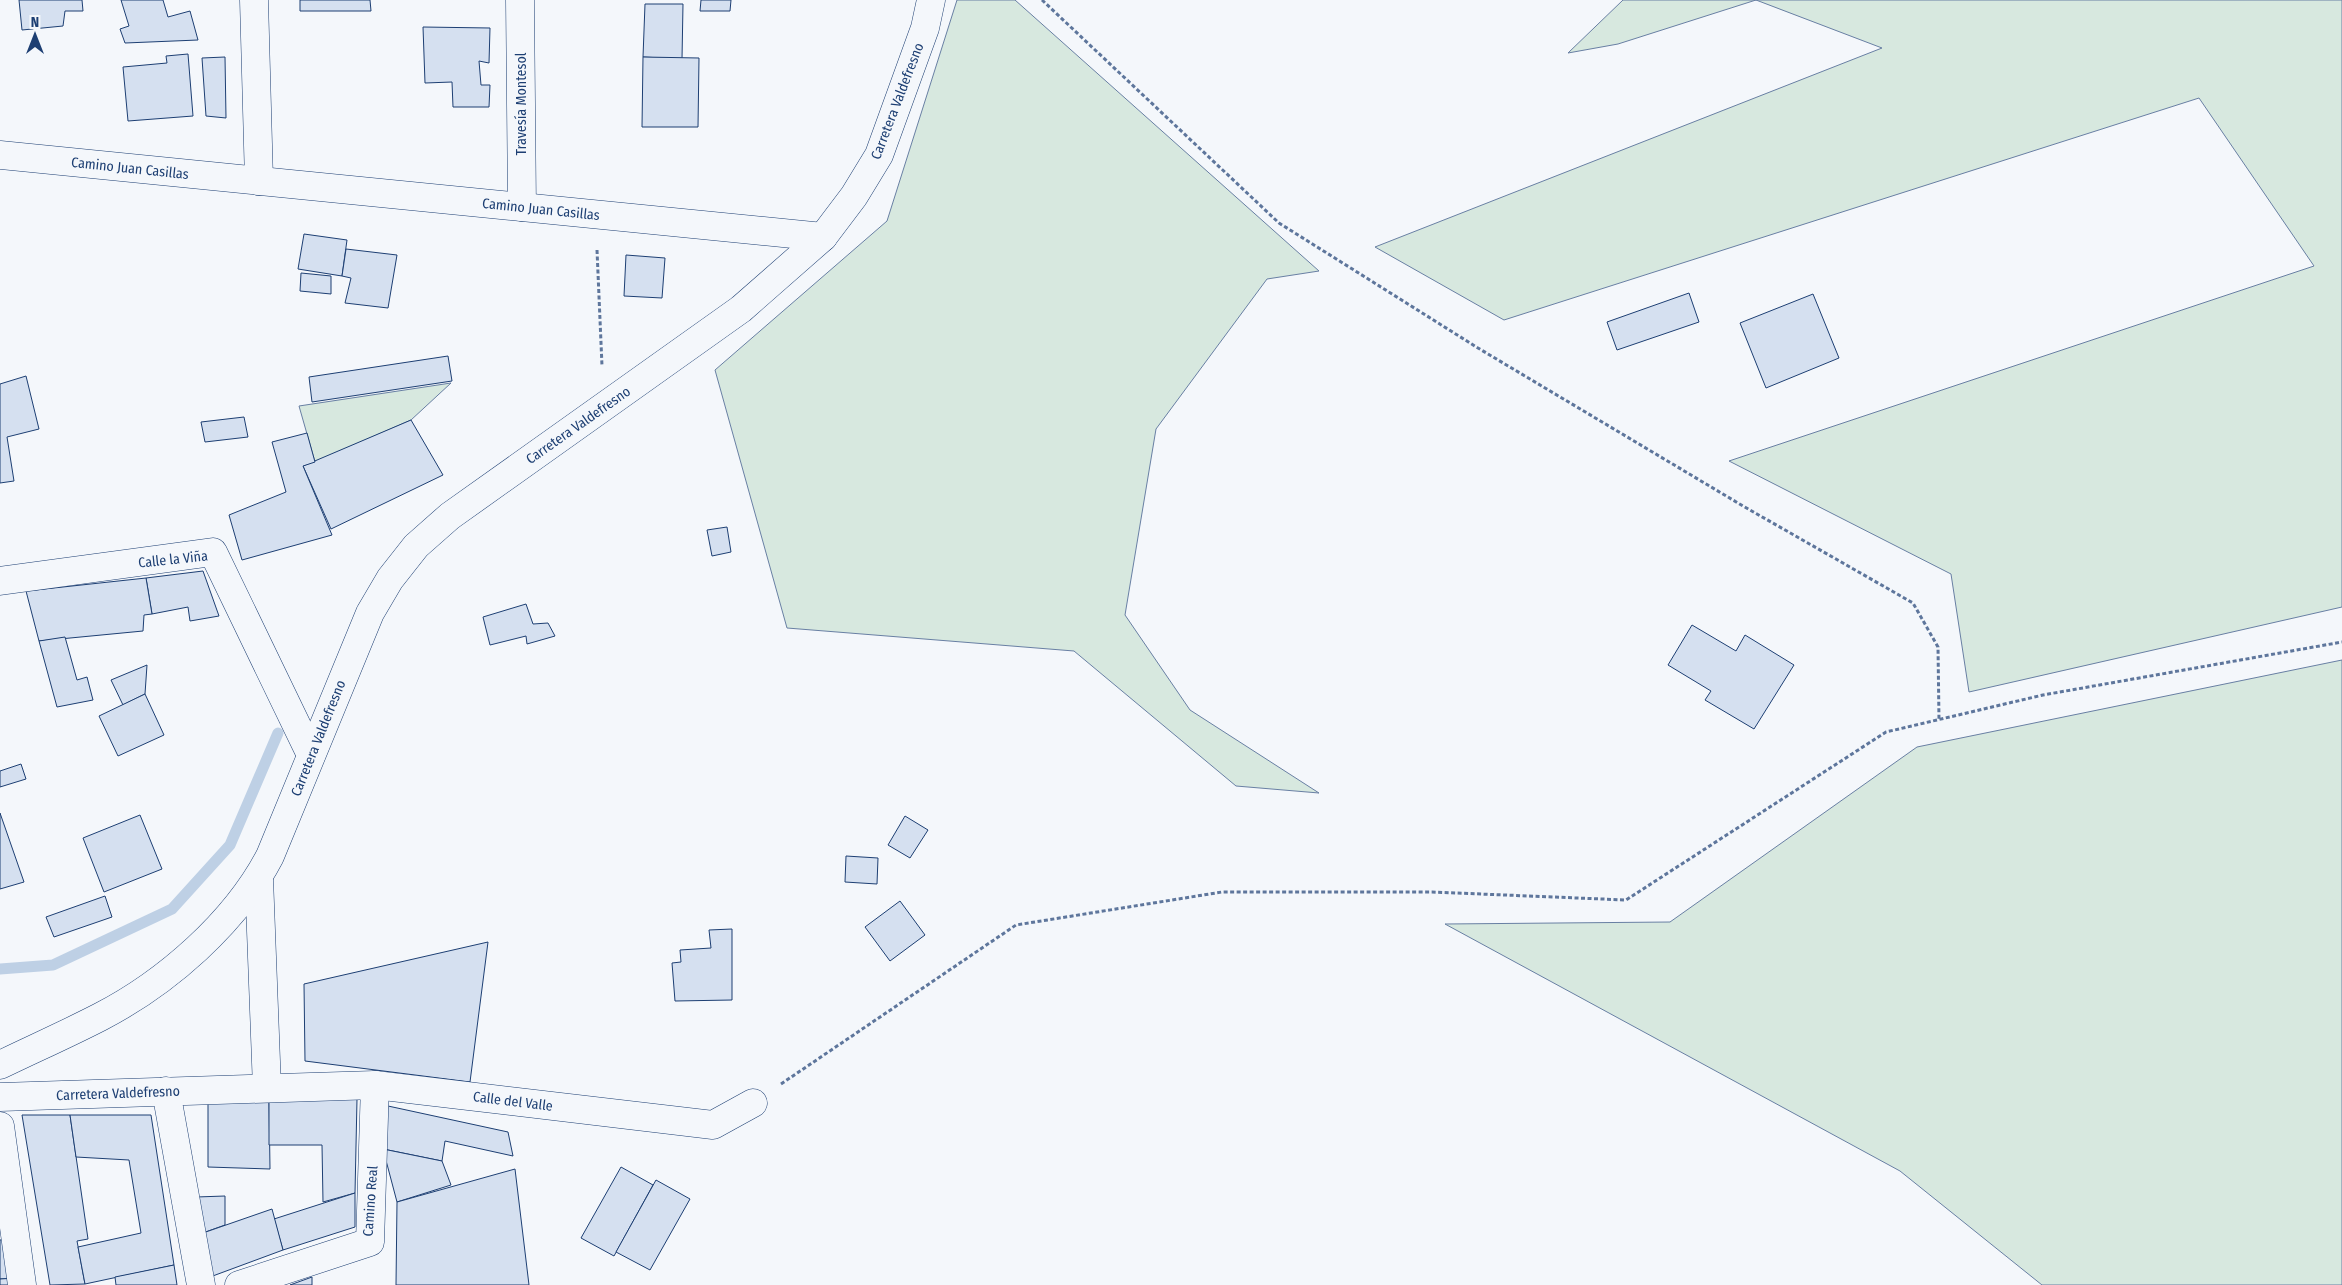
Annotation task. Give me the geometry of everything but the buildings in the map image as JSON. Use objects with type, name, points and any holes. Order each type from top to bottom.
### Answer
[{"type":"street","points":[[254,0],[259,181]]},
{"type":"street","name":"Travesía Montesol","points":[[520,0],[522,207]]},
{"type":"street","name":"Carretera Valdefresno","points":[[0,1065],[102,1016],[172,971],[222,923],[259,878],[270,856],[370,613],[390,579],[416,546],[450,516],[741,310],[823,237],[854,196],[879,155],[925,28],[931,0]]},
{"type":"street","name":"Camino Juan Casillas","points":[[0,155],[823,237]]},
{"type":"street","name":"Calle la Viña","points":[[0,581],[213,552],[311,755]]},
{"type":"street","name":"Carretera Valdefresno","points":[[0,1096],[267,1088],[259,878]]},
{"type":"street","name":"Calle del Valle","points":[[267,1088],[375,1085],[713,1124],[753,1103]]},
{"type":"street","name":"Camino Real","points":[[239,1285],[370,1242],[375,1085]]},
{"type":"street","points":[[166,1091],[201,1285]]},
{"type":"street","points":[[0,1126],[22,1285]]},
{"type":"path","points":[[1042,0],[1279,223],[1487,354],[1742,506],[1912,603],[1938,647],[1939,720]]},
{"type":"path","points":[[596,214],[604,407]]},
{"type":"path","points":[[753,1103],[1016,925],[1222,892],[1432,892],[1626,900],[1886,732],[2043,695],[2342,642]]},
{"type":"shaded area","points":[[957,0],[1015,0],[1319,271],[1267,279],[1156,429],[1125,615],[1190,710],[1319,793],[1236,786],[1074,651],[787,628],[715,370],[887,221]]},
{"type":"shaded area","points":[[1623,0],[1756,0],[1618,44],[1568,53]]},
{"type":"shaded area","points":[[1756,0],[2342,0],[2342,607],[1969,692],[1951,574],[1729,461],[2314,266],[2199,98],[1504,320],[1375,247],[1882,48]]},
{"type":"shaded area","points":[[451,383],[411,420],[315,462],[299,406]]},
{"type":"shaded area","points":[[2342,660],[2342,1285],[2042,1285],[1900,1171],[1445,924],[1670,922],[1917,747]]},
{"type":"waterway","points":[[0,969],[53,965],[172,909],[230,845],[278,733]]}]
